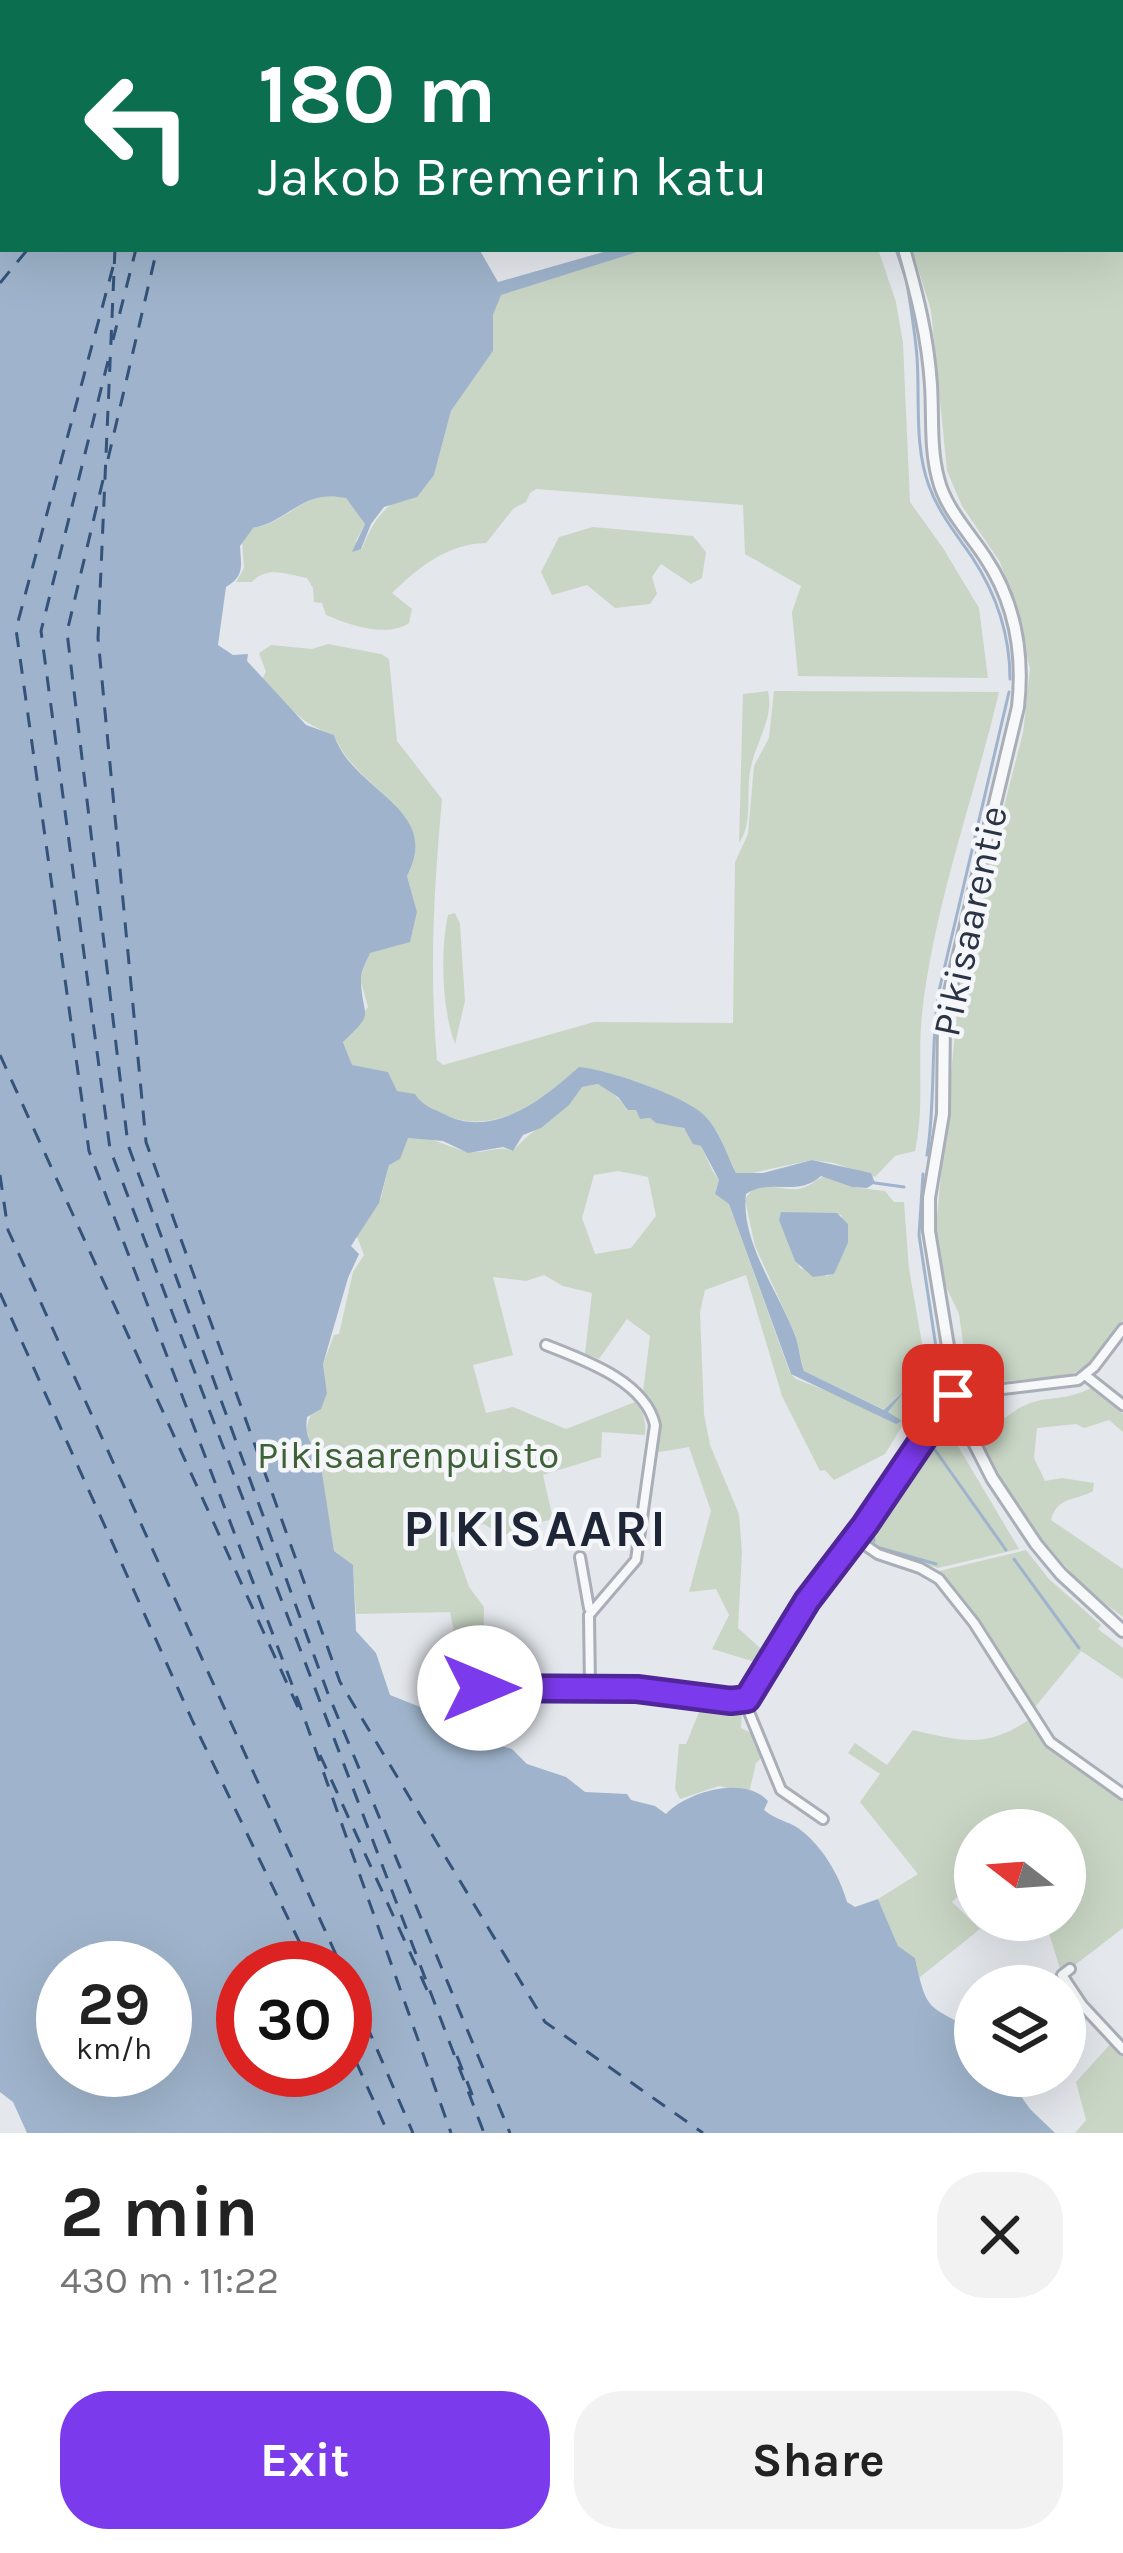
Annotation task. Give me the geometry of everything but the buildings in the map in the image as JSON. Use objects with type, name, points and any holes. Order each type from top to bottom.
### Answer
[{"type":"street","name":"Pikisaarentie","points":[[905,252],[926,338],[938,480],[1003,591],[1018,637],[1021,674],[1018,707],[944,1017],[943,1114],[928,1211],[953,1395],[972,1440],[1016,1516],[1061,1574],[1123,1631]]},
{"type":"street","points":[[480,1688],[645,1689],[743,1700],[756,1690],[794,1620],[953,1395],[1070,1382],[1085,1376],[1123,1329]]},
{"type":"street","points":[[546,1345],[634,1391],[649,1406],[656,1425],[636,1560],[589,1615]]},
{"type":"street","points":[[1085,1376],[1123,1405]]},
{"type":"street","points":[[855,1538],[878,1554],[939,1579],[974,1623],[1049,1742],[1123,1794]]},
{"type":"street","points":[[580,1557],[589,1594],[590,1688]]},
{"type":"street","points":[[743,1700],[781,1790],[823,1819]]},
{"type":"street","points":[[1086,2009],[1123,2049]]},
{"type":"green space","points":[[637,252],[879,252],[896,302],[903,343],[910,502],[979,608],[988,678],[798,676],[792,612],[801,586],[745,554],[743,505],[536,489],[486,543],[434,559],[392,593],[412,609],[409,623],[390,629],[357,626],[326,615],[322,603],[314,602],[307,578],[271,572],[252,582],[236,582],[244,568],[242,540],[253,528],[318,498],[346,498],[365,524],[356,541],[362,549],[382,513],[434,475],[451,411],[493,351],[493,315],[500,295]]},
{"type":"green space","points":[[913,252],[1123,252],[1123,1321],[1090,1363],[1069,1376],[969,1384],[959,1314],[942,1278],[936,1226],[961,973],[1023,733],[1030,669],[1000,562],[962,506],[947,471],[931,310]]},
{"type":"green space","points":[[593,527],[693,536],[706,552],[702,578],[691,584],[661,564],[652,577],[657,594],[650,604],[615,608],[587,585],[552,595],[541,572],[559,537]]},
{"type":"green space","points":[[328,644],[389,659],[397,741],[442,799],[433,962],[437,1060],[443,1065],[594,1022],[733,1023],[735,862],[748,834],[754,766],[769,738],[774,691],[999,692],[928,973],[915,1151],[895,1156],[875,1177],[812,1160],[743,1175],[736,1173],[717,1131],[579,1068],[517,1112],[464,1121],[397,1092],[388,1072],[352,1066],[343,1041],[368,1007],[360,978],[370,952],[410,941],[417,912],[407,876],[415,854],[405,817],[359,771],[334,735],[302,719],[262,679],[266,672],[259,653],[271,645],[312,649]]},
{"type":"green space","points":[[768,691],[769,711],[751,767],[746,826],[739,843],[743,694]]},
{"type":"green space","points":[[455,913],[460,924],[465,1001],[455,1044],[447,1015],[443,963],[448,915]]},
{"type":"green space","name":"Pikisaarenpuisto","points":[[598,1084],[630,1110],[636,1109],[642,1119],[677,1126],[692,1135],[719,1180],[715,1194],[729,1204],[790,1373],[892,1416],[888,1412],[903,1390],[885,1410],[804,1371],[795,1334],[755,1246],[745,1200],[762,1186],[798,1189],[824,1176],[852,1187],[885,1191],[894,1202],[904,1202],[909,1269],[926,1366],[922,1394],[885,1454],[834,1480],[820,1471],[782,1396],[746,1275],[705,1290],[700,1312],[704,1414],[710,1445],[739,1514],[738,1628],[771,1651],[762,1664],[712,1649],[729,1615],[716,1589],[689,1592],[711,1511],[689,1447],[654,1453],[658,1421],[643,1392],[650,1336],[627,1319],[599,1359],[585,1354],[592,1293],[563,1286],[544,1275],[526,1281],[493,1277],[513,1355],[473,1365],[486,1413],[513,1407],[566,1429],[635,1402],[644,1417],[645,1435],[602,1432],[601,1457],[543,1475],[553,1519],[514,1529],[503,1537],[484,1524],[450,1533],[469,1587],[484,1607],[483,1665],[532,1683],[495,1685],[473,1677],[457,1648],[450,1612],[356,1614],[353,1566],[334,1551],[319,1454],[308,1437],[308,1422],[327,1393],[323,1364],[334,1335],[339,1334],[353,1272],[364,1255],[356,1234],[381,1198],[389,1165],[408,1138],[416,1137],[471,1152],[513,1151],[581,1087]],"holes":[[[618,1171],[648,1177],[656,1216],[631,1248],[595,1254],[582,1218],[594,1175]],[[782,1212],[841,1215],[848,1243],[834,1273],[827,1276],[800,1268],[779,1219]]]},
{"type":"green space","points":[[1091,1388],[1123,1413],[1123,1432],[1109,1420],[1084,1428],[1076,1424],[1037,1428],[1034,1458],[1045,1481],[1062,1478],[1094,1483],[1093,1491],[1068,1500],[1051,1520],[1123,1569],[1123,1617],[1051,1551],[996,1472],[965,1414],[976,1404],[998,1400],[1005,1418],[1029,1404]]},
{"type":"green space","points":[[937,1423],[946,1426],[1019,1549],[938,1568],[872,1548],[866,1537]]},
{"type":"green space","points":[[1026,1550],[1049,1579],[1101,1625],[1098,1629],[1123,1648],[1123,1679],[1081,1651],[1031,1712],[974,1623],[931,1573]]},
{"type":"green space","points":[[702,1705],[742,1711],[741,1728],[753,1734],[762,1757],[756,1763],[749,1793],[719,1786],[680,1799],[675,1789],[679,1744],[686,1744]]},
{"type":"green space","points":[[1034,1716],[1049,1742],[1123,1794],[1123,1928],[1075,1965],[1059,1965],[1051,1941],[1086,1941],[1086,1809],[954,1809],[954,1941],[965,1941],[919,1978],[915,1958],[898,1946],[878,1899],[918,1874],[860,1802],[880,1774],[848,1753],[855,1743],[887,1765],[913,1730],[976,1740],[1018,1727]]},
{"type":"green space","points":[[1114,2040],[1123,2049],[1123,2133],[1075,2133],[1086,2120],[1080,2097],[1086,2097],[1086,2071]]},
{"type":"water","points":[[0,252],[481,252],[498,282],[603,252],[637,252],[501,295],[493,315],[493,351],[451,411],[434,475],[417,497],[384,507],[361,549],[352,552],[365,524],[346,498],[318,498],[253,528],[240,546],[239,574],[226,587],[218,645],[233,655],[248,654],[247,661],[306,725],[334,735],[344,755],[391,801],[413,833],[415,853],[407,876],[417,912],[410,942],[370,953],[361,978],[364,1019],[343,1042],[352,1065],[388,1072],[397,1091],[415,1094],[424,1104],[462,1121],[481,1122],[533,1103],[579,1067],[591,1069],[644,1085],[704,1115],[736,1173],[763,1173],[812,1160],[871,1173],[875,1183],[867,1188],[821,1176],[803,1186],[756,1189],[746,1194],[746,1212],[755,1248],[795,1335],[804,1371],[884,1410],[905,1390],[888,1412],[902,1421],[896,1424],[791,1374],[729,1204],[715,1194],[719,1180],[701,1146],[693,1144],[684,1128],[640,1119],[636,1110],[628,1110],[598,1084],[582,1087],[541,1128],[523,1135],[513,1151],[503,1147],[468,1153],[443,1141],[408,1138],[400,1159],[389,1165],[379,1203],[351,1246],[359,1254],[323,1364],[327,1393],[321,1409],[307,1417],[307,1433],[319,1453],[334,1551],[353,1565],[356,1631],[376,1653],[390,1695],[453,1720],[473,1737],[512,1749],[527,1764],[566,1777],[585,1792],[627,1794],[666,1814],[687,1799],[716,1789],[758,1793],[768,1801],[764,1810],[798,1828],[822,1852],[847,1902],[855,1907],[878,1899],[898,1946],[915,1958],[928,2000],[954,2020],[954,2097],[1022,2097],[1055,2133],[27,2133],[13,2102],[0,2092]]},
{"type":"water","points":[[781,1212],[837,1213],[848,1224],[848,1243],[834,1274],[813,1277],[795,1261],[779,1220]]},
{"type":"waterway","points":[[897,252],[904,273]]},
{"type":"waterway","points":[[907,283],[924,471],[938,505],[995,600],[1008,646],[1010,679]]},
{"type":"waterway","points":[[927,1155],[939,991],[1009,692]]},
{"type":"waterway","points":[[923,1174],[919,1235],[939,1367]]},
{"type":"waterway","points":[[875,1183],[904,1187]]},
{"type":"waterway","points":[[931,1400],[938,1376]]},
{"type":"waterway","points":[[896,1462],[925,1414]]},
{"type":"waterway","points":[[912,1428],[919,1431]]},
{"type":"waterway","points":[[874,1541],[873,1532],[940,1435]]},
{"type":"waterway","points":[[928,1440],[1006,1550]]},
{"type":"waterway","points":[[863,1512],[882,1484]]},
{"type":"waterway","points":[[797,1607],[854,1524]]},
{"type":"waterway","points":[[880,1548],[936,1564]]},
{"type":"waterway","points":[[1014,1559],[1079,1648]]},
{"type":"ferry route","points":[[0,283],[26,252]]},
{"type":"ferry route","points":[[115,252],[98,638],[146,1142],[340,1682],[545,2022],[703,2133]]},
{"type":"ferry route","points":[[113,340],[135,252]]},
{"type":"ferry route","points":[[108,459],[156,252]]},
{"type":"ferry route","points":[[113,267],[16,629],[89,1151],[299,1703],[451,2133]]},
{"type":"ferry route","points":[[108,361],[41,631],[110,1149],[484,2133]]},
{"type":"ferry route","points":[[103,480],[67,632],[128,1145],[327,1691],[510,2133]]},
{"type":"ferry route","points":[[0,1055],[301,1714]]},
{"type":"ferry route","points":[[0,1175],[8,1230],[330,1941]]},
{"type":"ferry route","points":[[0,1293],[193,1722],[299,1941]]},
{"type":"ferry route","points":[[320,1755],[428,1992]]},
{"type":"ferry route","points":[[372,2038],[413,2133]]},
{"type":"ferry route","points":[[457,2056],[475,2102]]},
{"type":"ferry route","points":[[372,2097],[388,2133]]},
{"type":"district","name":"PIKISAARI","points":[[536,1529]]},
{"type":"route","points":[[480,1688],[637,1689],[747,1699],[794,1620],[953,1395]]}]
